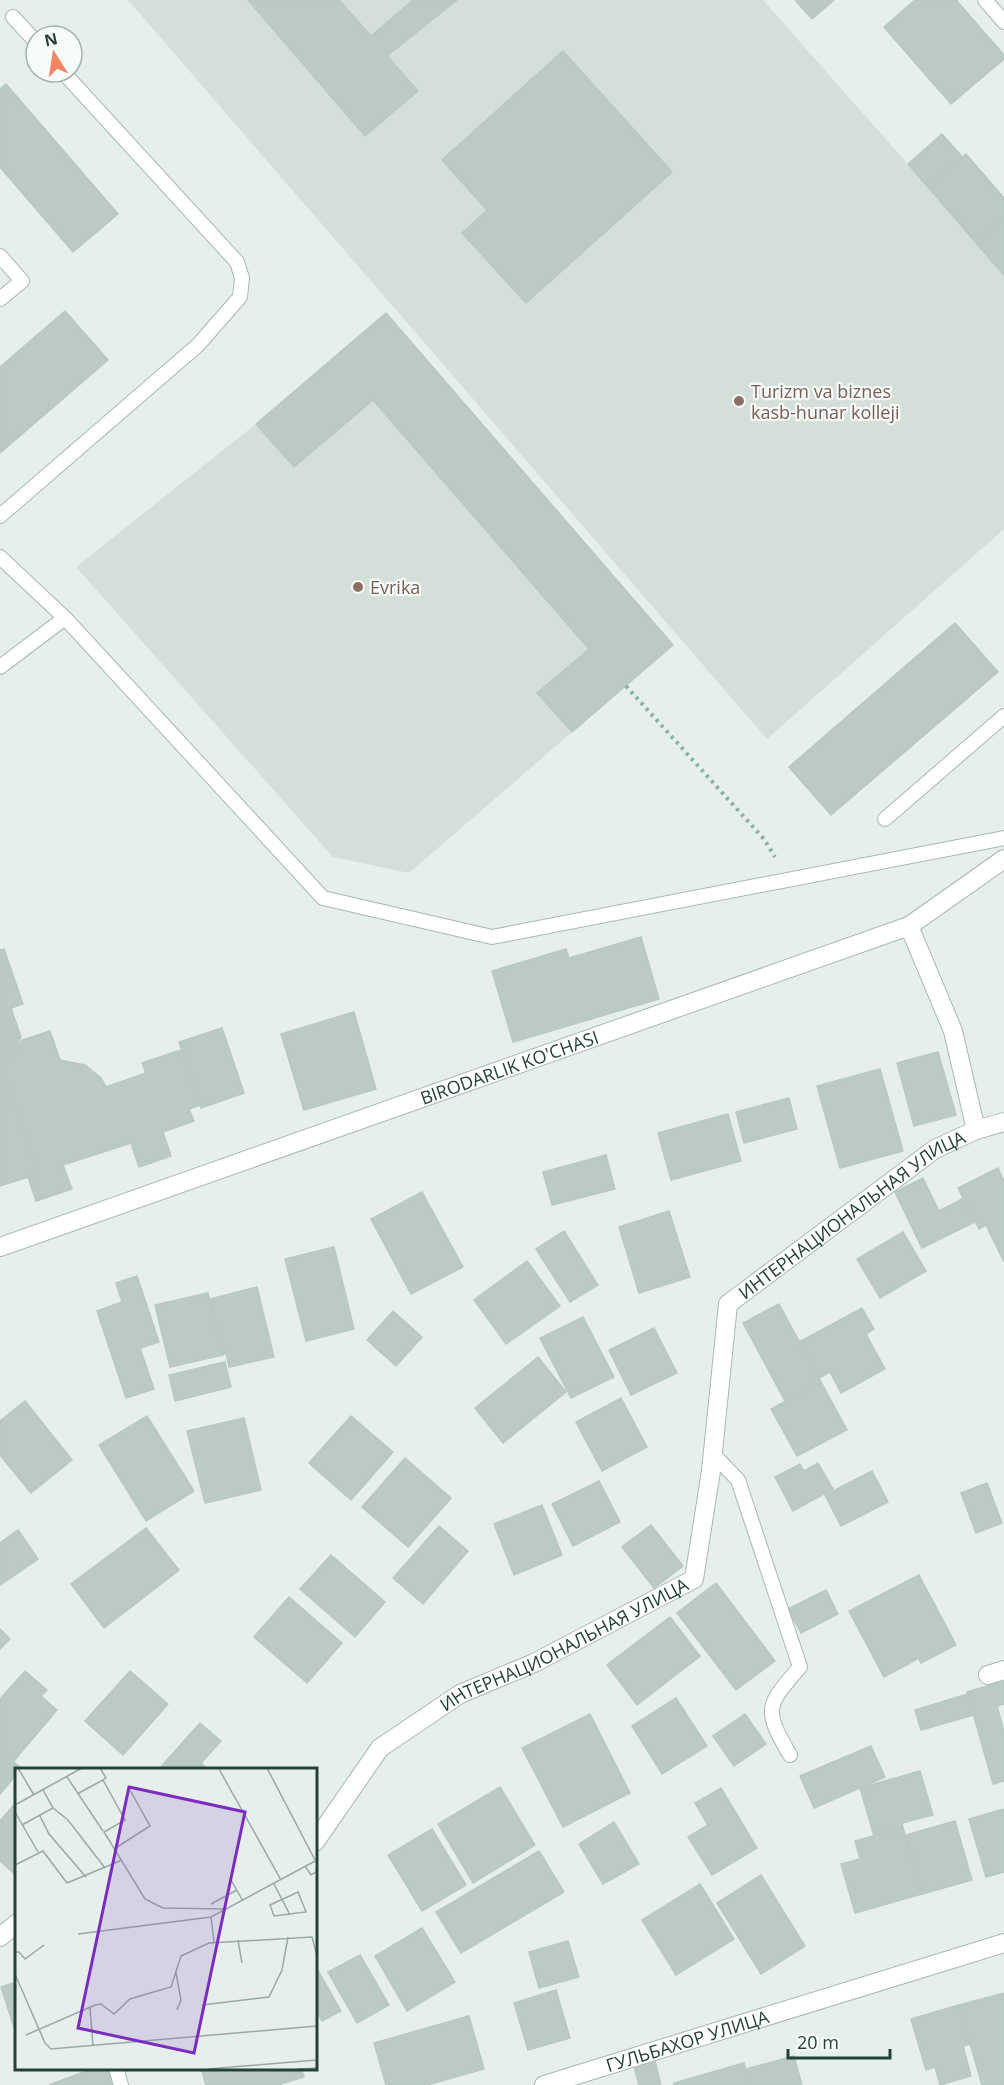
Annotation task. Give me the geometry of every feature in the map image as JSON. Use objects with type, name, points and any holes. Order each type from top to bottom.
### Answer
[{"type":"street","name":"BIRODARLIK KO'CHASI","points":[[0,1247],[909,926],[1004,859]]},
{"type":"street","points":[[909,926],[953,1031],[976,1130]]},
{"type":"street","name":"ИНТЕРНАЦИОНАЛЬНАЯ УЛИЦА","points":[[316,1841],[380,1748],[460,1694],[534,1663],[694,1579],[712,1453],[728,1304],[935,1149],[976,1130],[1004,1122]]},
{"type":"street","points":[[0,1937],[15,1925]]},
{"type":"street","name":"ГУЛЬБАХОР УЛИЦА","points":[[544,2085],[1004,1943]]},
{"type":"lane","points":[[985,0],[1004,22]]},
{"type":"lane","points":[[13,17],[24,29]]},
{"type":"lane","points":[[0,516],[198,345],[240,297],[242,278],[237,262],[74,84]]},
{"type":"lane","points":[[0,256],[22,281],[0,299]]},
{"type":"lane","points":[[0,557],[65,618],[323,898],[492,937],[1004,838]]},
{"type":"lane","points":[[0,668],[65,618]]},
{"type":"lane","points":[[885,819],[1004,716]]},
{"type":"lane","points":[[712,1453],[738,1480],[800,1667],[773,1698],[772,1723],[790,1755]]},
{"type":"lane","points":[[117,2070],[121,2085]]},
{"type":"path","points":[[626,686],[764,839],[789,881]]},
{"type":"shaded area","name":"Turizm va biznes kasb-hunar kolleji","points":[[128,0],[763,0],[1004,273],[1004,529],[767,739]]},
{"type":"shaded area","name":"Evrika","points":[[386,313],[673,645],[409,873],[333,857],[76,567],[256,424]]},
{"type":"building","points":[[248,0],[339,0],[371,36],[413,0],[457,0],[387,56],[418,91],[365,136]]},
{"type":"building","points":[[795,0],[834,0],[812,19]]},
{"type":"building","points":[[915,0],[956,0],[1004,55],[1004,59],[951,104],[884,27]]},
{"type":"building","points":[[563,51],[672,172],[526,303],[462,233],[487,210],[442,160]]},
{"type":"building","points":[[6,84],[118,214],[73,252],[0,167],[0,89]]},
{"type":"building","points":[[942,134],[963,158],[928,187],[908,164]]},
{"type":"building","points":[[966,154],[1004,198],[1004,221],[977,244],[928,187]]},
{"type":"building","points":[[1004,221],[1004,275],[977,244]]},
{"type":"building","points":[[65,311],[108,360],[0,453],[0,367]]},
{"type":"building","points":[[386,313],[673,645],[572,732],[537,693],[589,649],[373,400],[294,467],[256,424]]},
{"type":"building","points":[[955,623],[998,672],[831,815],[789,767]]},
{"type":"building","points":[[641,937],[659,999],[513,1042],[492,971],[566,949],[569,958]]},
{"type":"building","points":[[4,949],[23,1004],[11,1008],[21,1037],[0,1044],[0,950]]},
{"type":"building","points":[[354,1012],[376,1089],[304,1110],[281,1034]]},
{"type":"building","points":[[222,1028],[244,1093],[201,1108],[179,1042]]},
{"type":"building","points":[[50,1031],[60,1060],[85,1065],[101,1078],[106,1087],[146,1073],[142,1063],[181,1050],[200,1105],[189,1109],[194,1121],[163,1132],[171,1156],[139,1167],[131,1143],[63,1165],[72,1189],[36,1201],[28,1177],[38,1174],[1,1063],[11,1060],[22,1040]]},
{"type":"building","points":[[21,1037],[11,1060],[1,1063],[38,1174],[0,1186],[0,1044]]},
{"type":"building","points":[[938,1052],[956,1115],[914,1126],[897,1063]]},
{"type":"building","points":[[880,1069],[903,1151],[840,1168],[817,1086]]},
{"type":"building","points":[[789,1098],[797,1129],[744,1143],[736,1112]]},
{"type":"building","points":[[728,1114],[741,1161],[671,1180],[658,1133]]},
{"type":"building","points":[[606,1155],[615,1189],[552,1205],[543,1172]]},
{"type":"building","points":[[998,1168],[1004,1181],[1004,1262],[986,1225],[979,1229],[958,1188]]},
{"type":"building","points":[[923,1178],[939,1211],[964,1198],[975,1222],[922,1248],[895,1192]]},
{"type":"building","points":[[422,1192],[463,1267],[411,1294],[371,1219]]},
{"type":"building","points":[[669,1211],[690,1277],[639,1293],[619,1227]]},
{"type":"building","points":[[564,1231],[598,1285],[570,1302],[536,1249]]},
{"type":"building","points":[[903,1232],[926,1271],[880,1298],[857,1259]]},
{"type":"building","points":[[334,1247],[354,1329],[306,1341],[285,1259]]},
{"type":"building","points":[[527,1261],[560,1306],[506,1344],[474,1300]]},
{"type":"building","points":[[137,1276],[159,1342],[140,1348],[154,1389],[126,1398],[97,1311],[122,1302],[116,1283]]},
{"type":"building","points":[[257,1287],[274,1357],[229,1367],[226,1353],[223,1355],[210,1299]]},
{"type":"building","points":[[208,1293],[223,1355],[170,1367],[155,1305]]},
{"type":"building","points":[[779,1304],[821,1382],[785,1401],[743,1323]]},
{"type":"building","points":[[862,1308],[874,1329],[866,1334],[885,1369],[841,1393],[830,1372],[819,1378],[799,1342]]},
{"type":"building","points":[[393,1311],[422,1337],[396,1366],[367,1340]]},
{"type":"building","points":[[583,1317],[614,1377],[571,1398],[540,1338]]},
{"type":"building","points":[[654,1328],[677,1373],[631,1395],[609,1350]]},
{"type":"building","points":[[538,1357],[566,1392],[503,1443],[475,1408]]},
{"type":"building","points":[[225,1362],[231,1387],[175,1401],[169,1375]]},
{"type":"building","points":[[821,1382],[847,1430],[797,1456],[771,1409]]},
{"type":"building","points":[[621,1398],[647,1447],[602,1471],[576,1422]]},
{"type":"building","points":[[25,1401],[72,1460],[31,1493],[0,1455],[0,1421]]},
{"type":"building","points":[[147,1416],[194,1491],[146,1521],[99,1445]]},
{"type":"building","points":[[351,1416],[393,1452],[351,1500],[309,1463]]},
{"type":"building","points":[[244,1418],[261,1490],[205,1503],[187,1431]]},
{"type":"building","points":[[405,1458],[451,1498],[408,1547],[362,1507]]},
{"type":"building","points":[[818,1463],[833,1489],[793,1511],[775,1477],[800,1464],[804,1471]]},
{"type":"building","points":[[872,1471],[888,1502],[841,1526],[825,1495]]},
{"type":"building","points":[[599,1481],[620,1522],[573,1546],[552,1504]]},
{"type":"building","points":[[987,1483],[1002,1523],[976,1533],[961,1493]]},
{"type":"building","points":[[542,1505],[562,1555],[514,1575],[494,1524]]},
{"type":"building","points":[[651,1525],[683,1566],[654,1588],[622,1547]]},
{"type":"building","points":[[439,1526],[468,1551],[423,1604],[393,1578]]},
{"type":"building","points":[[146,1528],[179,1570],[104,1628],[71,1584]]},
{"type":"building","points":[[18,1530],[38,1559],[0,1585],[0,1543]]},
{"type":"building","points":[[331,1555],[385,1602],[355,1637],[300,1589]]},
{"type":"building","points":[[919,1575],[956,1645],[921,1663],[919,1658],[884,1677],[849,1611]]},
{"type":"building","points":[[716,1583],[775,1661],[736,1690],[677,1613]]},
{"type":"building","points":[[826,1590],[838,1614],[801,1633],[788,1609]]},
{"type":"building","points":[[289,1597],[342,1643],[307,1683],[254,1637]]},
{"type":"building","points":[[670,1617],[700,1656],[637,1705],[607,1665]]},
{"type":"building","points":[[0,1629],[10,1639],[0,1649]]},
{"type":"building","points":[[25,1671],[47,1690],[41,1696],[57,1710],[13,1762],[0,1750],[0,1699]]},
{"type":"building","points":[[130,1671],[168,1704],[123,1755],[85,1721]]},
{"type":"building","points":[[1004,1681],[1004,1704],[997,1706],[1004,1732],[1004,1781],[993,1784],[967,1692]]},
{"type":"building","points":[[968,1694],[974,1715],[921,1730],[915,1710]]},
{"type":"building","points":[[676,1698],[707,1746],[662,1774],[632,1726]]},
{"type":"building","points":[[590,1714],[630,1793],[563,1827],[522,1748]]},
{"type":"building","points":[[745,1714],[766,1744],[734,1766],[713,1736]]},
{"type":"building","points":[[200,1723],[221,1741],[201,1763],[207,1768],[160,1768]]},
{"type":"building","points":[[871,1746],[885,1777],[814,1808],[800,1776]]},
{"type":"building","points":[[0,1750],[21,1768],[15,1768],[15,1776],[0,1794]]},
{"type":"building","points":[[920,1771],[933,1815],[902,1823],[903,1828],[874,1836],[860,1788]]},
{"type":"building","points":[[500,1787],[535,1845],[473,1883],[438,1824]]},
{"type":"building","points":[[721,1788],[757,1848],[712,1875],[688,1837],[708,1825],[695,1803]]},
{"type":"building","points":[[13,1806],[15,1808],[15,1874],[0,1861],[0,1821]]},
{"type":"building","points":[[1004,1809],[1004,1872],[986,1877],[969,1819]]},
{"type":"building","points":[[955,1821],[972,1880],[922,1894],[906,1835]]},
{"type":"building","points":[[614,1822],[639,1864],[603,1884],[579,1844]]},
{"type":"building","points":[[903,1828],[922,1894],[855,1913],[841,1864],[860,1859],[855,1841]]},
{"type":"building","points":[[432,1829],[466,1885],[422,1911],[388,1855]]},
{"type":"building","points":[[539,1851],[564,1892],[461,1953],[436,1912]]},
{"type":"building","points":[[761,1875],[805,1946],[761,1974],[717,1903]]},
{"type":"building","points":[[700,1884],[734,1939],[676,1975],[642,1920]]},
{"type":"building","points":[[422,1928],[455,1982],[407,2011],[375,1956]]},
{"type":"building","points":[[568,1941],[579,1977],[539,1988],[529,1952]]},
{"type":"building","points":[[360,1955],[389,2005],[357,2023],[328,1972]]},
{"type":"building","points":[[316,1967],[341,2011],[322,2021],[316,2011]]},
{"type":"building","points":[[15,1982],[15,2031],[1,1987]]},
{"type":"building","points":[[556,1990],[570,2038],[528,2050],[514,2003]]},
{"type":"building","points":[[1004,1993],[1004,2085],[982,2085],[959,2005]]},
{"type":"building","points":[[959,2005],[970,2044],[963,2046],[971,2076],[940,2085],[935,2067],[926,2070],[911,2019]]},
{"type":"building","points":[[469,2016],[484,2069],[427,2085],[386,2085],[374,2043]]},
{"type":"building","points":[[794,2056],[802,2085],[750,2085],[746,2069]]},
{"type":"building","points":[[655,2061],[661,2085],[639,2085],[634,2067]]},
{"type":"building","points":[[744,2063],[750,2085],[674,2085],[674,2083]]},
{"type":"building","points":[[89,2070],[109,2070],[114,2085],[49,2085]]},
{"type":"building","points":[[202,2070],[302,2070],[304,2077],[277,2085],[206,2085]]},
{"type":"place","name":"Turizm va biznes kasb-hunar kolleji","points":[[739,401]]},
{"type":"place","name":"Evrika","points":[[358,587]]}]
